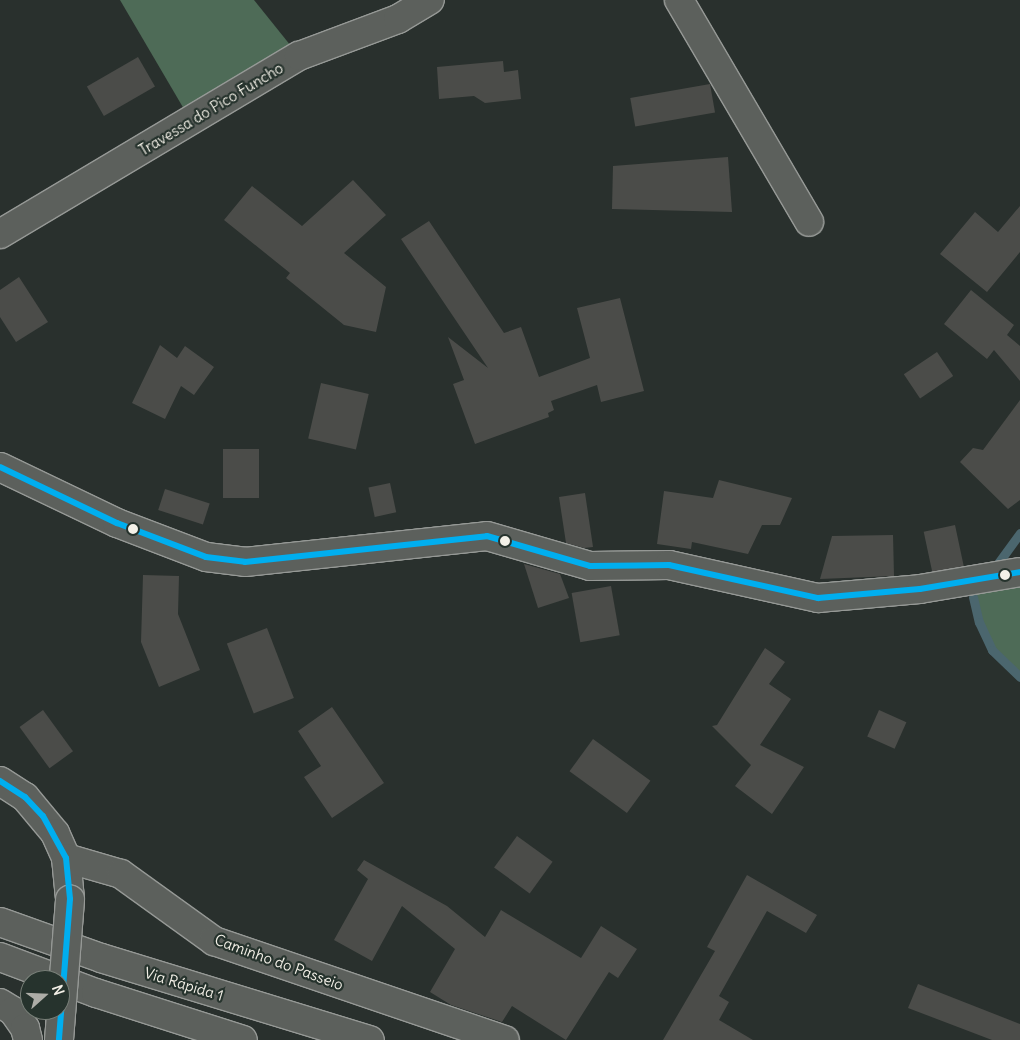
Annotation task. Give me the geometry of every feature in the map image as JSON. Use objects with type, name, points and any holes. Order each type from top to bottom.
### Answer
[{"type":"main road","name":"Travessa do Pico Funcho","points":[[0,234],[299,56],[398,19],[430,0]]},
{"type":"main road","points":[[679,0],[809,222]]},
{"type":"main road","points":[[0,467],[117,523],[206,557],[245,562],[487,536],[590,566],[669,565],[818,598],[930,588],[1020,572]]},
{"type":"main road","points":[[0,780],[25,797],[43,816],[55,833],[66,858],[70,899],[60,1040]]},
{"type":"main road","name":"Caminho do Passeio","points":[[66,858],[121,874],[214,941],[505,1040]]},
{"type":"main road","name":"Via Rápida 1","points":[[0,922],[101,958],[370,1040]]},
{"type":"main road","points":[[0,957],[96,993],[243,1040]]},
{"type":"main road","points":[[0,1003],[13,1010],[25,1028],[28,1040]]},
{"type":"green space","points":[[120,0],[254,0],[299,56],[191,121]]},
{"type":"green space","points":[[1020,572],[1020,680],[990,651],[977,623],[969,582]]},
{"type":"building","points":[[138,57],[155,86],[104,116],[87,86]]},
{"type":"building","points":[[503,61],[504,72],[518,70],[521,99],[485,103],[474,96],[439,99],[437,67]]},
{"type":"building","points":[[710,84],[715,113],[635,127],[630,98]]},
{"type":"building","points":[[728,157],[732,212],[612,209],[613,166]]},
{"type":"building","points":[[353,180],[386,215],[344,253],[386,287],[376,332],[344,325],[286,278],[290,273],[224,220],[252,186],[302,226]]},
{"type":"building","points":[[1020,206],[1020,252],[987,292],[940,254],[975,212],[998,232]]},
{"type":"building","points":[[429,221],[504,333],[521,327],[539,377],[590,358],[577,308],[620,298],[644,391],[601,402],[597,385],[551,401],[554,410],[548,413],[549,417],[475,444],[453,384],[464,380],[448,337],[488,368],[401,239]]},
{"type":"building","points":[[19,277],[48,322],[16,342],[0,317],[0,290]]},
{"type":"building","points":[[971,290],[1014,325],[1007,335],[1020,346],[1020,381],[994,350],[987,359],[944,324]]},
{"type":"building","points":[[160,345],[177,358],[185,346],[214,367],[194,395],[181,386],[165,419],[132,403]]},
{"type":"building","points":[[937,352],[953,376],[920,398],[904,374]]},
{"type":"building","points":[[321,383],[369,394],[356,450],[308,439]]},
{"type":"building","points":[[1020,400],[1020,500],[1008,509],[960,462],[973,448],[983,450]]},
{"type":"building","points":[[223,449],[259,449],[259,498],[223,498]]},
{"type":"building","points":[[719,480],[792,498],[780,525],[762,525],[748,554],[692,542],[691,549],[657,544],[664,491],[713,498]]},
{"type":"building","points":[[390,483],[396,512],[375,517],[368,488]]},
{"type":"building","points":[[165,489],[210,504],[203,524],[158,510]]},
{"type":"building","points":[[585,493],[593,547],[584,548],[566,543],[559,497]]},
{"type":"building","points":[[955,525],[964,566],[932,573],[924,532]]},
{"type":"building","points":[[893,535],[894,576],[820,579],[832,536]]},
{"type":"building","points":[[524,564],[560,574],[569,598],[538,608]]},
{"type":"building","points":[[143,575],[179,576],[178,614],[200,670],[159,687],[141,642]]},
{"type":"building","points":[[611,586],[620,635],[580,642],[572,593]]},
{"type":"building","points":[[267,628],[294,698],[254,713],[227,643]]},
{"type":"building","points":[[765,648],[785,662],[769,684],[791,699],[760,745],[804,767],[772,814],[735,786],[751,765],[712,726],[717,725]]},
{"type":"building","points":[[332,707],[384,783],[332,818],[304,777],[321,766],[298,731]]},
{"type":"building","points":[[43,710],[73,751],[50,768],[20,727]]},
{"type":"building","points":[[879,710],[906,722],[895,749],[867,736]]},
{"type":"building","points":[[593,739],[650,781],[627,813],[569,771]]},
{"type":"building","points":[[517,836],[553,862],[530,893],[494,868]]},
{"type":"building","points":[[364,860],[447,906],[485,937],[501,910],[581,958],[601,926],[637,949],[618,978],[609,972],[566,1040],[512,1006],[502,1022],[451,1005],[430,992],[455,949],[402,906],[372,961],[334,940],[368,879],[357,870]]},
{"type":"building","points":[[747,875],[817,915],[806,933],[767,911],[719,996],[729,1002],[719,1020],[753,1040],[663,1040],[715,951],[707,947]]},
{"type":"building","points":[[918,984],[1020,1024],[1020,1040],[992,1040],[908,1008]]},
{"type":"waterway","points":[[996,566],[1020,533]]},
{"type":"waterway","points":[[973,597],[979,622],[992,650],[1020,677]]},
{"type":"transit line","points":[[0,467],[117,523],[206,557],[245,562],[487,536],[590,566],[669,565],[818,598],[920,589],[1020,572]]},
{"type":"transit line","points":[[0,781],[25,797],[43,816],[66,858],[70,899],[59,1040]]}]
